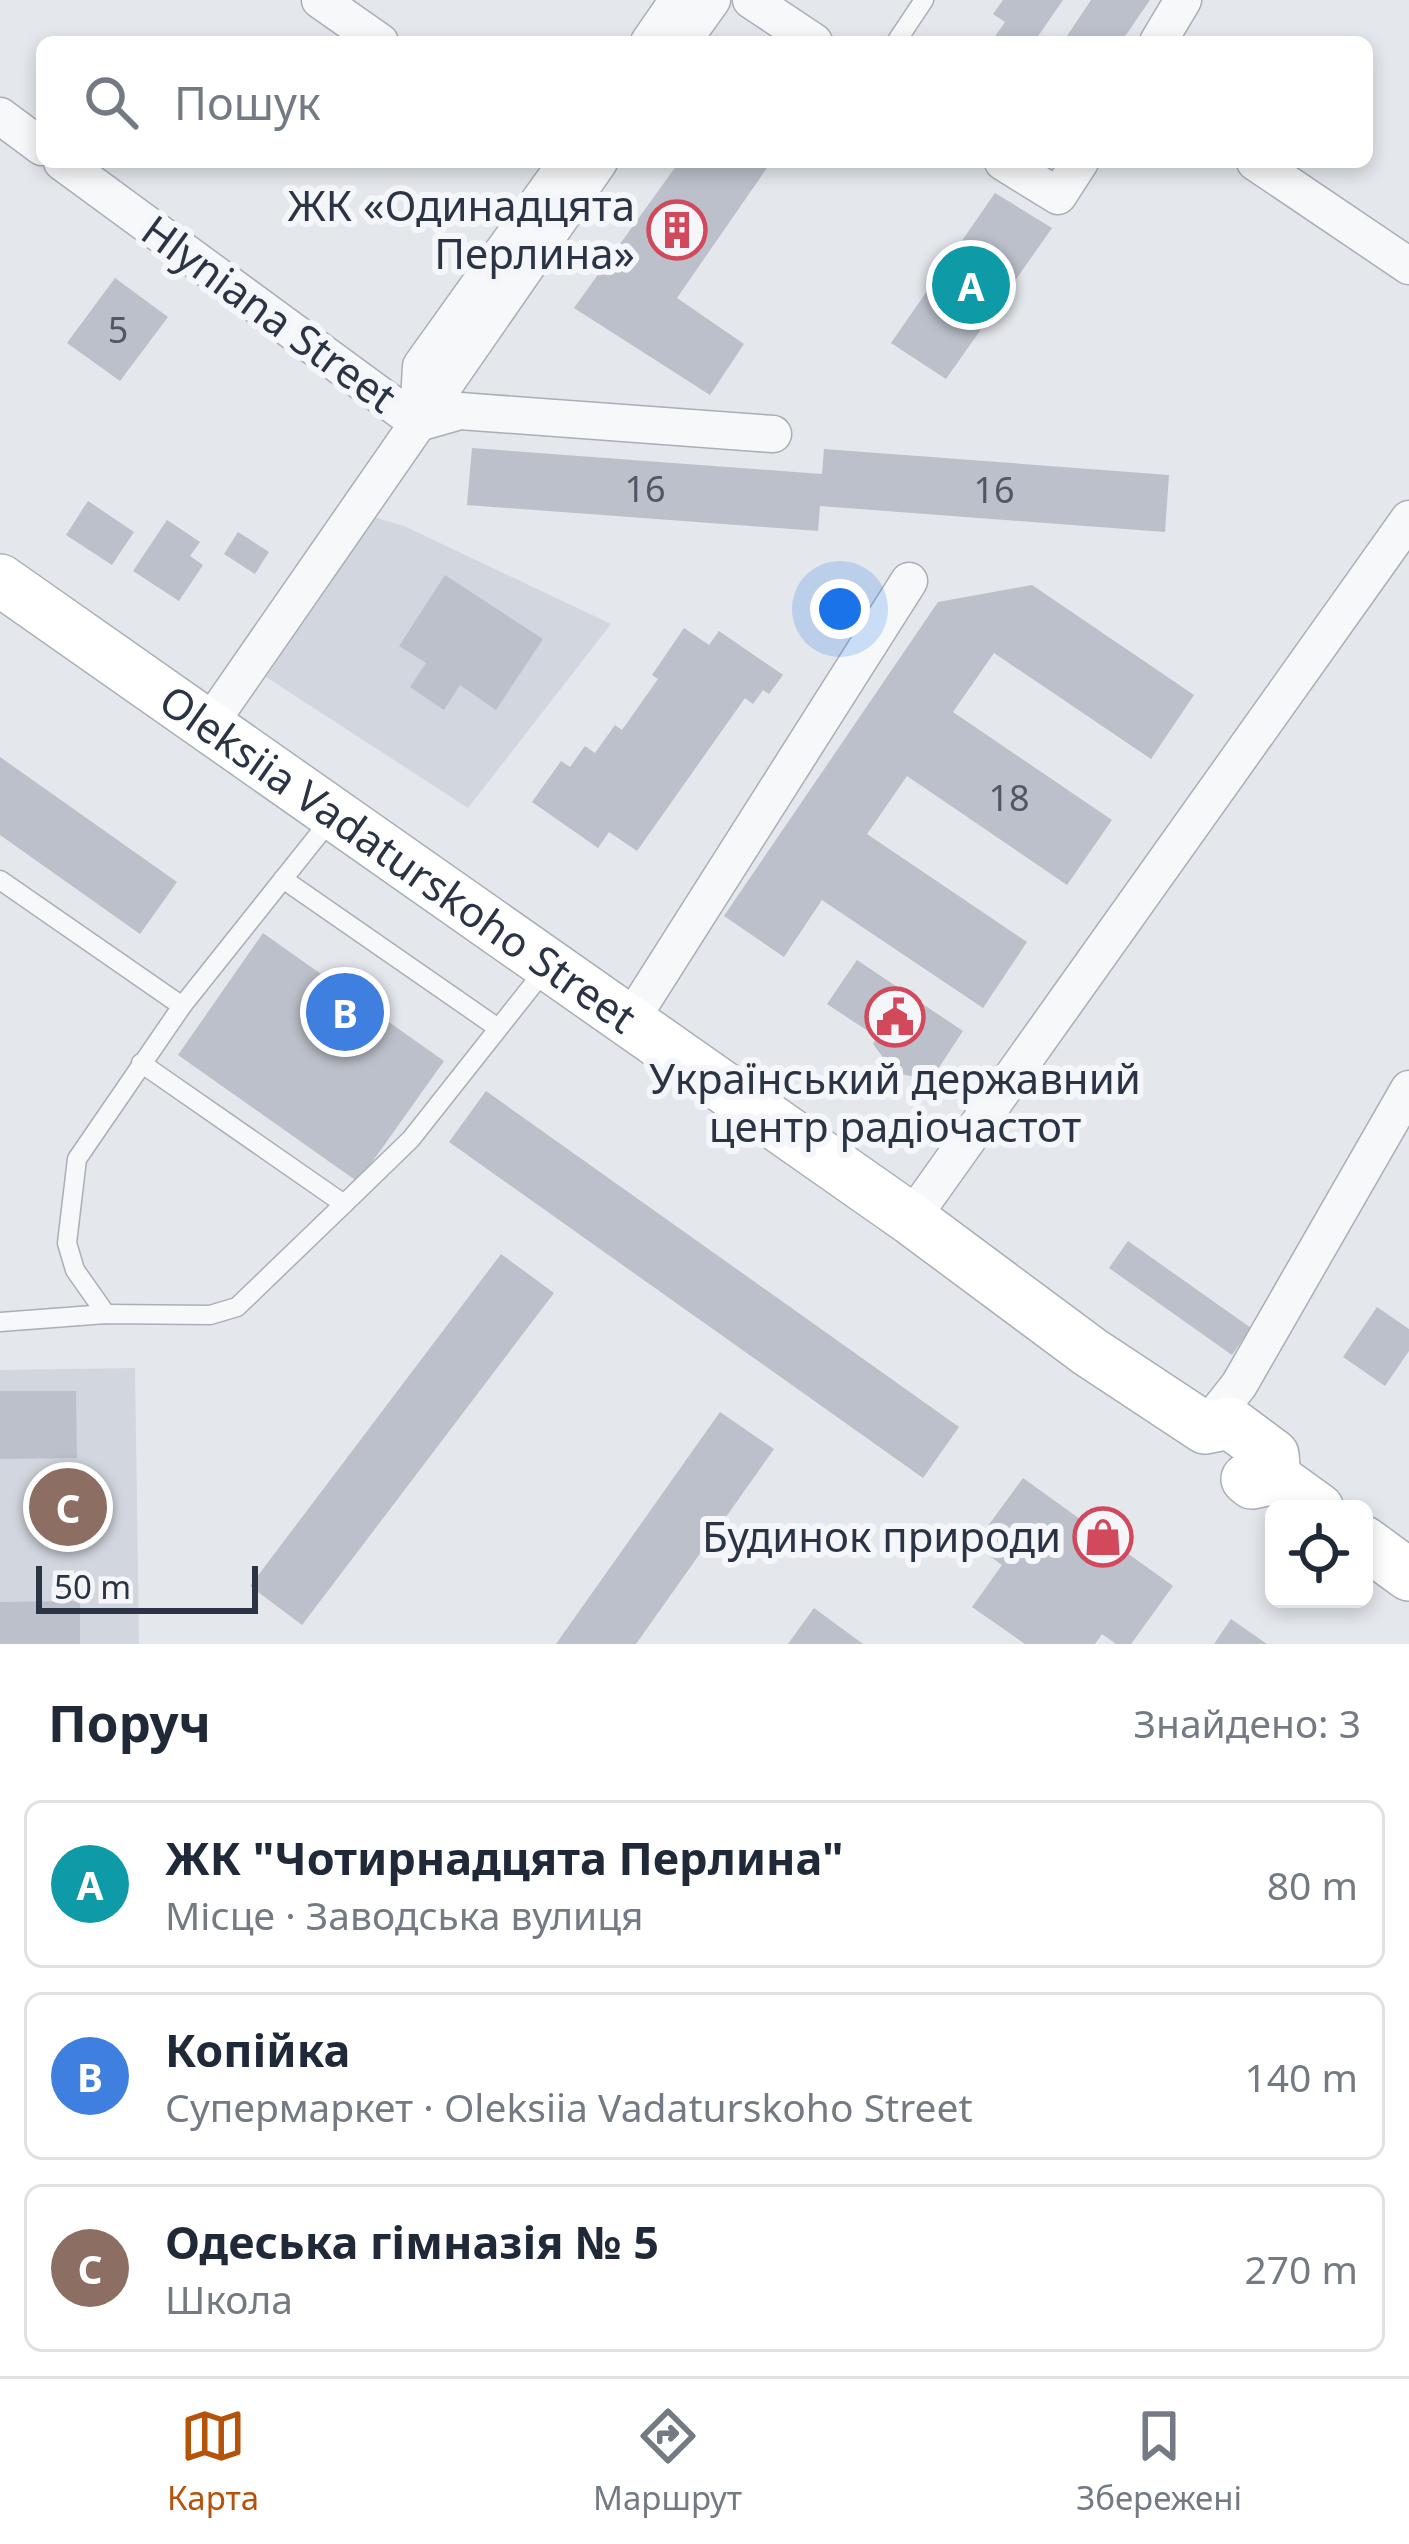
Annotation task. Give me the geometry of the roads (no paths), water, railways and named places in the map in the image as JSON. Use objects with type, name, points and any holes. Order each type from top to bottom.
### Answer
[{"type":"main road","name":"Oleksiia Vadaturskoho Street","points":[[0,580],[910,1220],[1090,1352],[1205,1428],[1209,1452],[1252,1483],[1275,1478],[1306,1500]]},
{"type":"main road","points":[[1373,1549],[1409,1575]]},
{"type":"street","points":[[320,0],[371,36]]},
{"type":"street","points":[[653,36],[678,0]]},
{"type":"street","points":[[686,36],[712,0]]},
{"type":"street","points":[[751,0],[805,36]]},
{"type":"street","points":[[1161,36],[1183,0]]},
{"type":"street","points":[[0,116],[36,143]]},
{"type":"street","name":"Hlyniana Street","points":[[70,168],[418,423]]},
{"type":"street","points":[[418,423],[421,366],[558,168]]},
{"type":"street","points":[[208,726],[595,168]]},
{"type":"street","points":[[1013,168],[1058,196],[1076,168]]},
{"type":"street","points":[[1264,168],[1409,266]]},
{"type":"street","points":[[418,423],[460,411],[773,434]]},
{"type":"street","points":[[910,1220],[1409,519]]},
{"type":"street","points":[[630,1022],[909,581]]},
{"type":"street","points":[[1205,1428],[1236,1389],[1409,1089]]},
{"type":"lane","points":[[900,36],[924,0]]},
{"type":"lane","points":[[106,1314],[75,1270],[67,1244],[76,1159],[182,1006],[334,816]]},
{"type":"lane","points":[[0,880],[182,1006]]},
{"type":"lane","points":[[284,880],[498,1028]]},
{"type":"lane","points":[[0,1322],[106,1314],[210,1315],[237,1307],[411,1139],[548,964]]},
{"type":"lane","points":[[142,1063],[344,1204]]},
{"type":"place","name":"ЖК «Одинадцята Перлина»","points":[[677,230]]},
{"type":"place","name":"ЖК \"Чотирнадцята Перлина\"","points":[[971,285]]},
{"type":"place","name":"Копійка","points":[[345,1012]]},
{"type":"place","name":"Український державний центр радіочастот","points":[[895,1017]]},
{"type":"place","name":"Одеська гімназія № 5","points":[[68,1507]]},
{"type":"place","name":"Будинок природи","points":[[1103,1537]]}]
